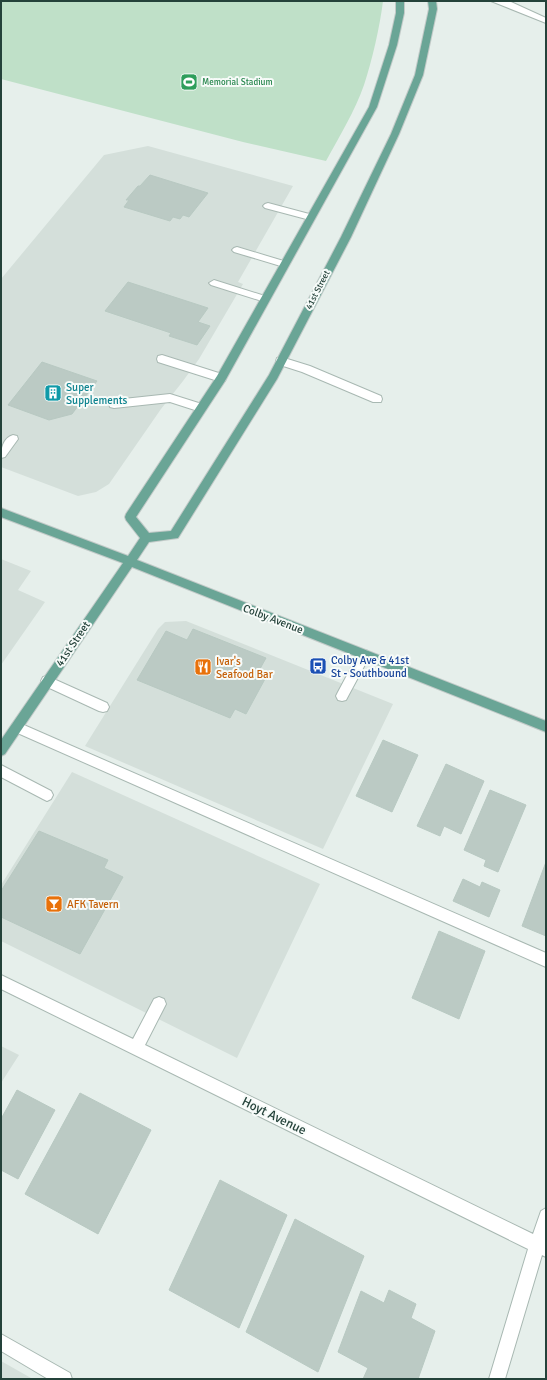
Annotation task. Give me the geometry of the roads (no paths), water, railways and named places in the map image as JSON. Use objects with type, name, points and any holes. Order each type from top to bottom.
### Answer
[{"type":"main road","points":[[146,538],[130,518],[221,378],[310,217],[374,107],[393,45],[400,13],[400,1]]},
{"type":"main road","name":"41st Street","points":[[1,750],[146,538],[174,535],[238,434],[281,360],[346,237],[395,134],[419,75],[433,9],[432,1]]},
{"type":"main road","name":"Colby Avenue","points":[[1,512],[129,561],[546,727]]},
{"type":"street","points":[[495,1],[508,4],[546,22]]},
{"type":"street","points":[[268,206],[310,217]]},
{"type":"street","points":[[237,250],[284,264]]},
{"type":"street","points":[[214,283],[265,299]]},
{"type":"street","points":[[162,359],[221,378]]},
{"type":"street","points":[[281,360],[377,399]]},
{"type":"street","points":[[114,404],[170,398],[201,408]]},
{"type":"street","points":[[1,454],[12,439]]},
{"type":"street","points":[[342,696],[364,655]]},
{"type":"street","points":[[48,681],[103,707]]},
{"type":"street","points":[[17,727],[546,960]]},
{"type":"street","points":[[1,771],[47,795]]},
{"type":"street","name":"Hoyt Avenue","points":[[1,982],[541,1247]]},
{"type":"street","points":[[136,1048],[159,1004]]},
{"type":"street","points":[[497,1379],[541,1247],[546,1216]]},
{"type":"street","points":[[1,1342],[64,1379]]},
{"type":"place","name":"Memorial Stadium","points":[[189,82]]},
{"type":"place","name":"Super Supplements","points":[[53,393]]},
{"type":"place","name":"Colby Ave & 41st St - Southbound","points":[[318,666]]},
{"type":"place","name":"Ivar's Seafood Bar","points":[[203,667]]},
{"type":"place","name":"AFK Tavern","points":[[54,904]]}]
